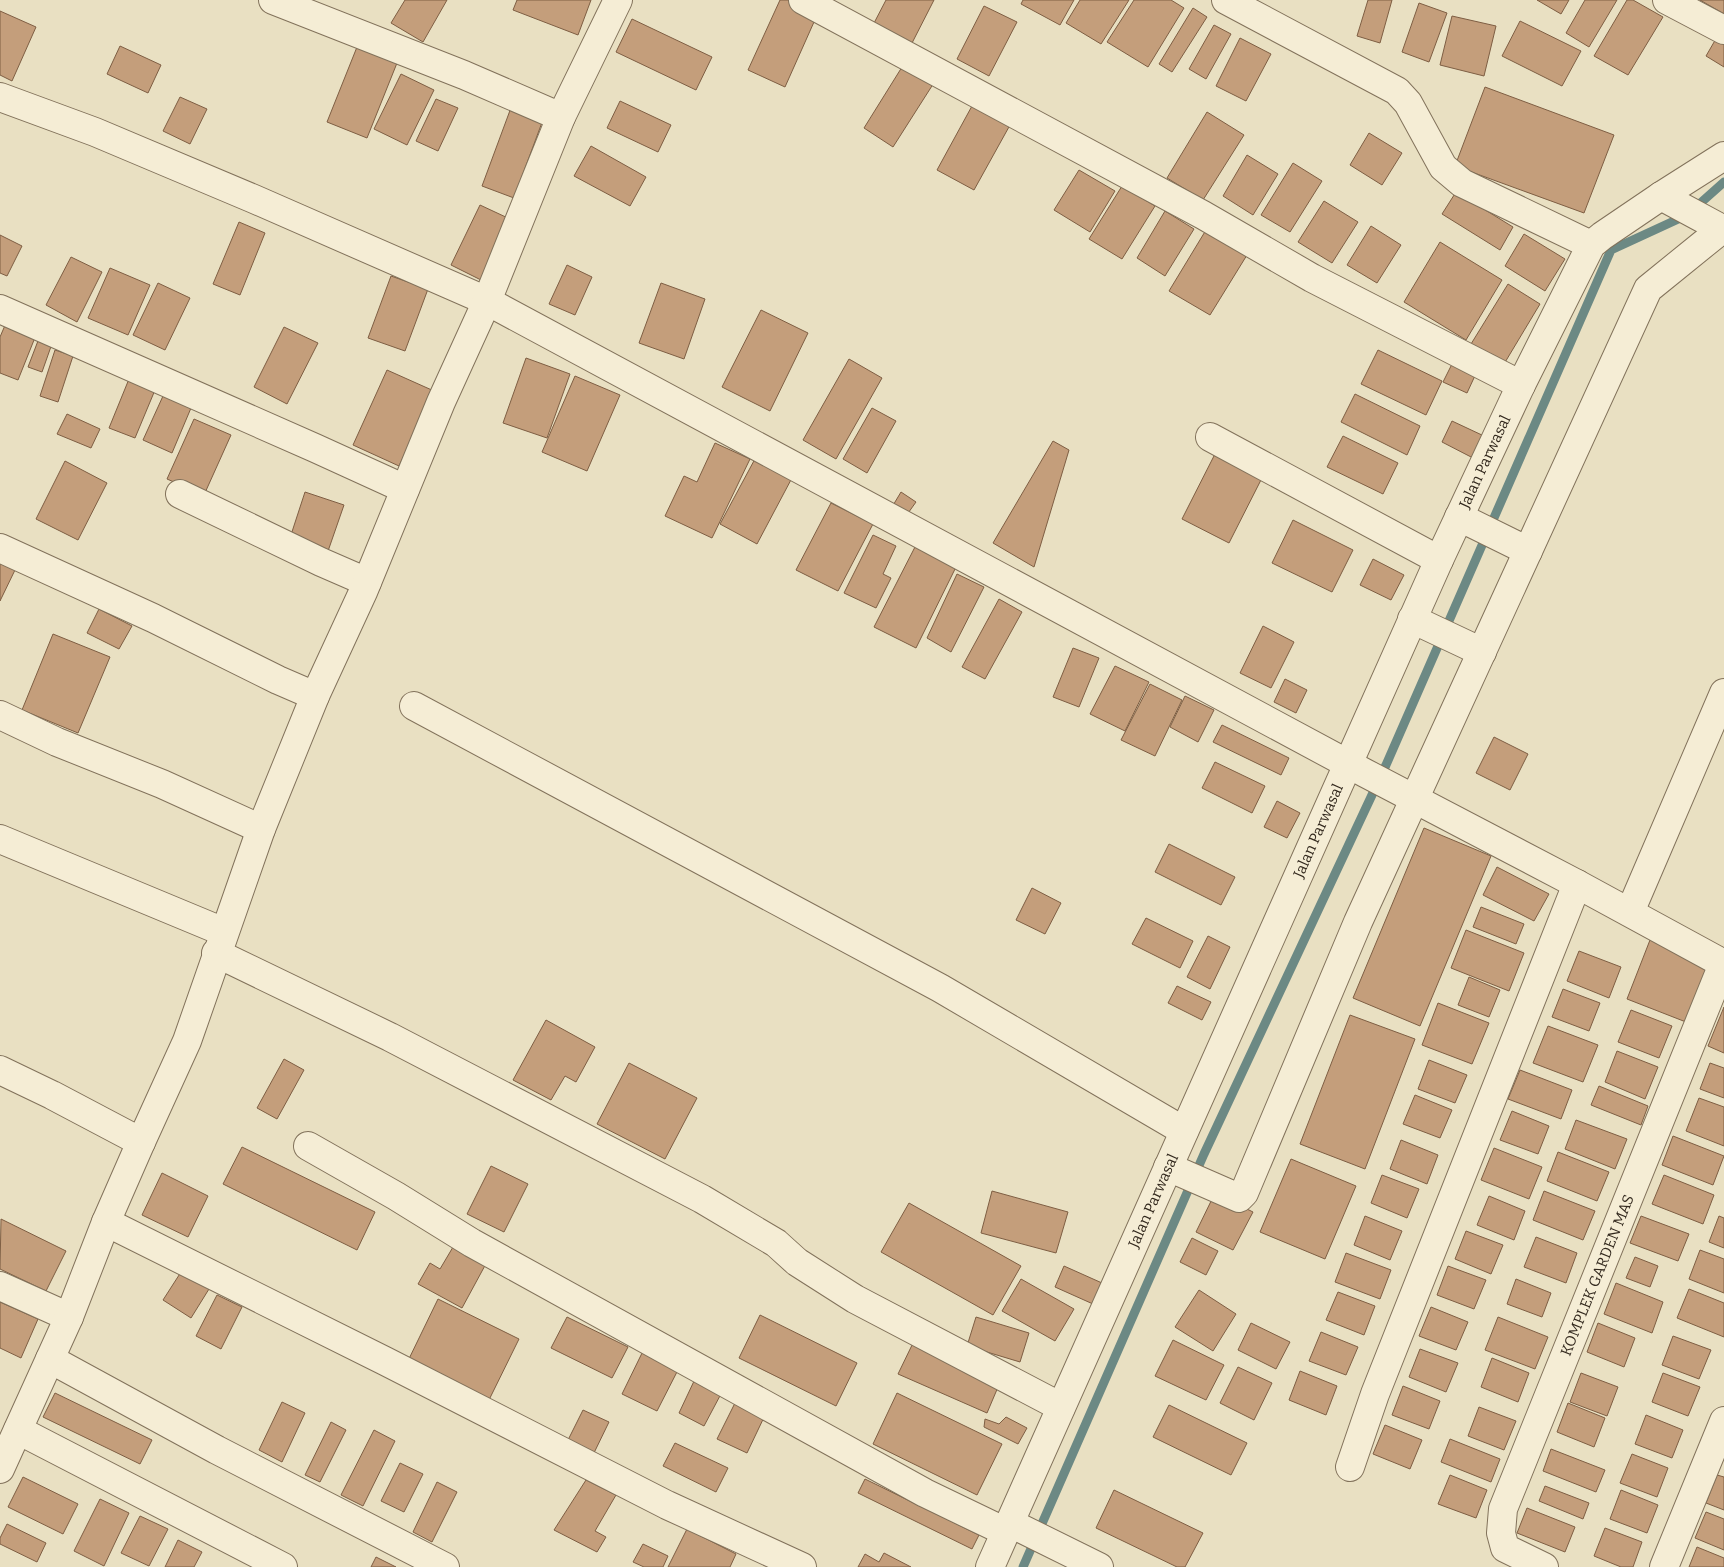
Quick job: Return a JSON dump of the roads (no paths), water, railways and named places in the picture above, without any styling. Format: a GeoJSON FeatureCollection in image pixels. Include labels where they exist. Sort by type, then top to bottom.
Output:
{"type":"FeatureCollection","features":[{"type":"Feature","properties":{"kind":"street"},"geometry":{"type":"LineString","coordinates":[[272,0],[464,75],[561,118]]}},
{"type":"Feature","properties":{"kind":"street"},"geometry":{"type":"LineString","coordinates":[[0,1469],[69,1317],[106,1222],[187,1041],[261,829],[315,696],[367,582],[441,402],[487,301],[561,118],[618,0]]}},
{"type":"Feature","properties":{"kind":"street"},"geometry":{"type":"LineString","coordinates":[[803,0],[1202,215],[1312,278],[1521,385]]}},
{"type":"Feature","properties":{"kind":"street"},"geometry":{"type":"LineString","coordinates":[[1226,0],[1397,91],[1408,103],[1443,167],[1462,183],[1591,245]]}},
{"type":"Feature","properties":{"kind":"street"},"geometry":{"type":"LineString","coordinates":[[1667,0],[1724,30]]}},
{"type":"Feature","properties":{"kind":"street"},"geometry":{"type":"LineString","coordinates":[[0,97],[95,132],[487,301],[1356,768],[1630,912],[1723,964]]}},
{"type":"Feature","properties":{"kind":"street","name":"Jalan Parwasal"},"geometry":{"type":"LineString","coordinates":[[990,1567],[1012,1528],[1061,1407],[1174,1170],[1184,1131],[1422,624],[1439,560],[1468,521],[1521,385],[1591,245],[1661,196],[1724,156]]}},
{"type":"Feature","properties":{"kind":"street"},"geometry":{"type":"LineString","coordinates":[[1174,1170],[1205,1185],[1239,1198],[1250,1184],[1358,922],[1405,793],[1470,646],[1517,546],[1648,289],[1723,229],[1661,196]]}},
{"type":"Feature","properties":{"kind":"street"},"geometry":{"type":"LineString","coordinates":[[0,309],[404,489]]}},
{"type":"Feature","properties":{"kind":"street"},"geometry":{"type":"LineString","coordinates":[[1210,437],[1439,560]]}},
{"type":"Feature","properties":{"kind":"street"},"geometry":{"type":"LineString","coordinates":[[180,494],[367,582]]}},
{"type":"Feature","properties":{"kind":"street"},"geometry":{"type":"LineString","coordinates":[[1468,521],[1517,546]]}},
{"type":"Feature","properties":{"kind":"street"},"geometry":{"type":"LineString","coordinates":[[0,548],[153,618],[278,680],[315,696]]}},
{"type":"Feature","properties":{"kind":"street"},"geometry":{"type":"LineString","coordinates":[[1422,624],[1470,646]]}},
{"type":"Feature","properties":{"kind":"street"},"geometry":{"type":"LineString","coordinates":[[1630,912],[1724,693]]}},
{"type":"Feature","properties":{"kind":"street"},"geometry":{"type":"LineString","coordinates":[[414,706],[940,988],[1184,1131]]}},
{"type":"Feature","properties":{"kind":"street"},"geometry":{"type":"LineString","coordinates":[[0,715],[58,742],[162,784],[261,829]]}},
{"type":"Feature","properties":{"kind":"street"},"geometry":{"type":"LineString","coordinates":[[0,839],[220,942],[390,1038],[702,1199],[776,1244],[797,1262],[856,1299],[1061,1407]]}},
{"type":"Feature","properties":{"kind":"street"},"geometry":{"type":"LineString","coordinates":[[1350,1467],[1375,1394],[1577,884]]}},
{"type":"Feature","properties":{"kind":"street","name":"KOMPLEK GARDEN MAS"},"geometry":{"type":"LineString","coordinates":[[1544,1567],[1505,1548],[1501,1533],[1503,1509],[1723,964]]}},
{"type":"Feature","properties":{"kind":"street"},"geometry":{"type":"LineString","coordinates":[[0,1070],[141,1142]]}},
{"type":"Feature","properties":{"kind":"street"},"geometry":{"type":"LineString","coordinates":[[308,1146],[396,1196],[472,1244],[925,1494],[1051,1544],[1099,1567]]}},
{"type":"Feature","properties":{"kind":"street"},"geometry":{"type":"LineString","coordinates":[[106,1222],[385,1361],[667,1505],[802,1567]]}},
{"type":"Feature","properties":{"kind":"street"},"geometry":{"type":"LineString","coordinates":[[0,1286],[69,1317]]}},
{"type":"Feature","properties":{"kind":"street"},"geometry":{"type":"LineString","coordinates":[[50,1360],[217,1450],[445,1567]]}},
{"type":"Feature","properties":{"kind":"street"},"geometry":{"type":"LineString","coordinates":[[1664,1567],[1724,1421]]}},
{"type":"Feature","properties":{"kind":"street"},"geometry":{"type":"LineString","coordinates":[[18,1430],[283,1567]]}},
{"type":"Feature","properties":{"kind":"waterway"},"geometry":{"type":"LineString","coordinates":[[1023,1567],[1204,1154],[1386,765],[1611,250],[1687,215],[1724,182]]}}]}
